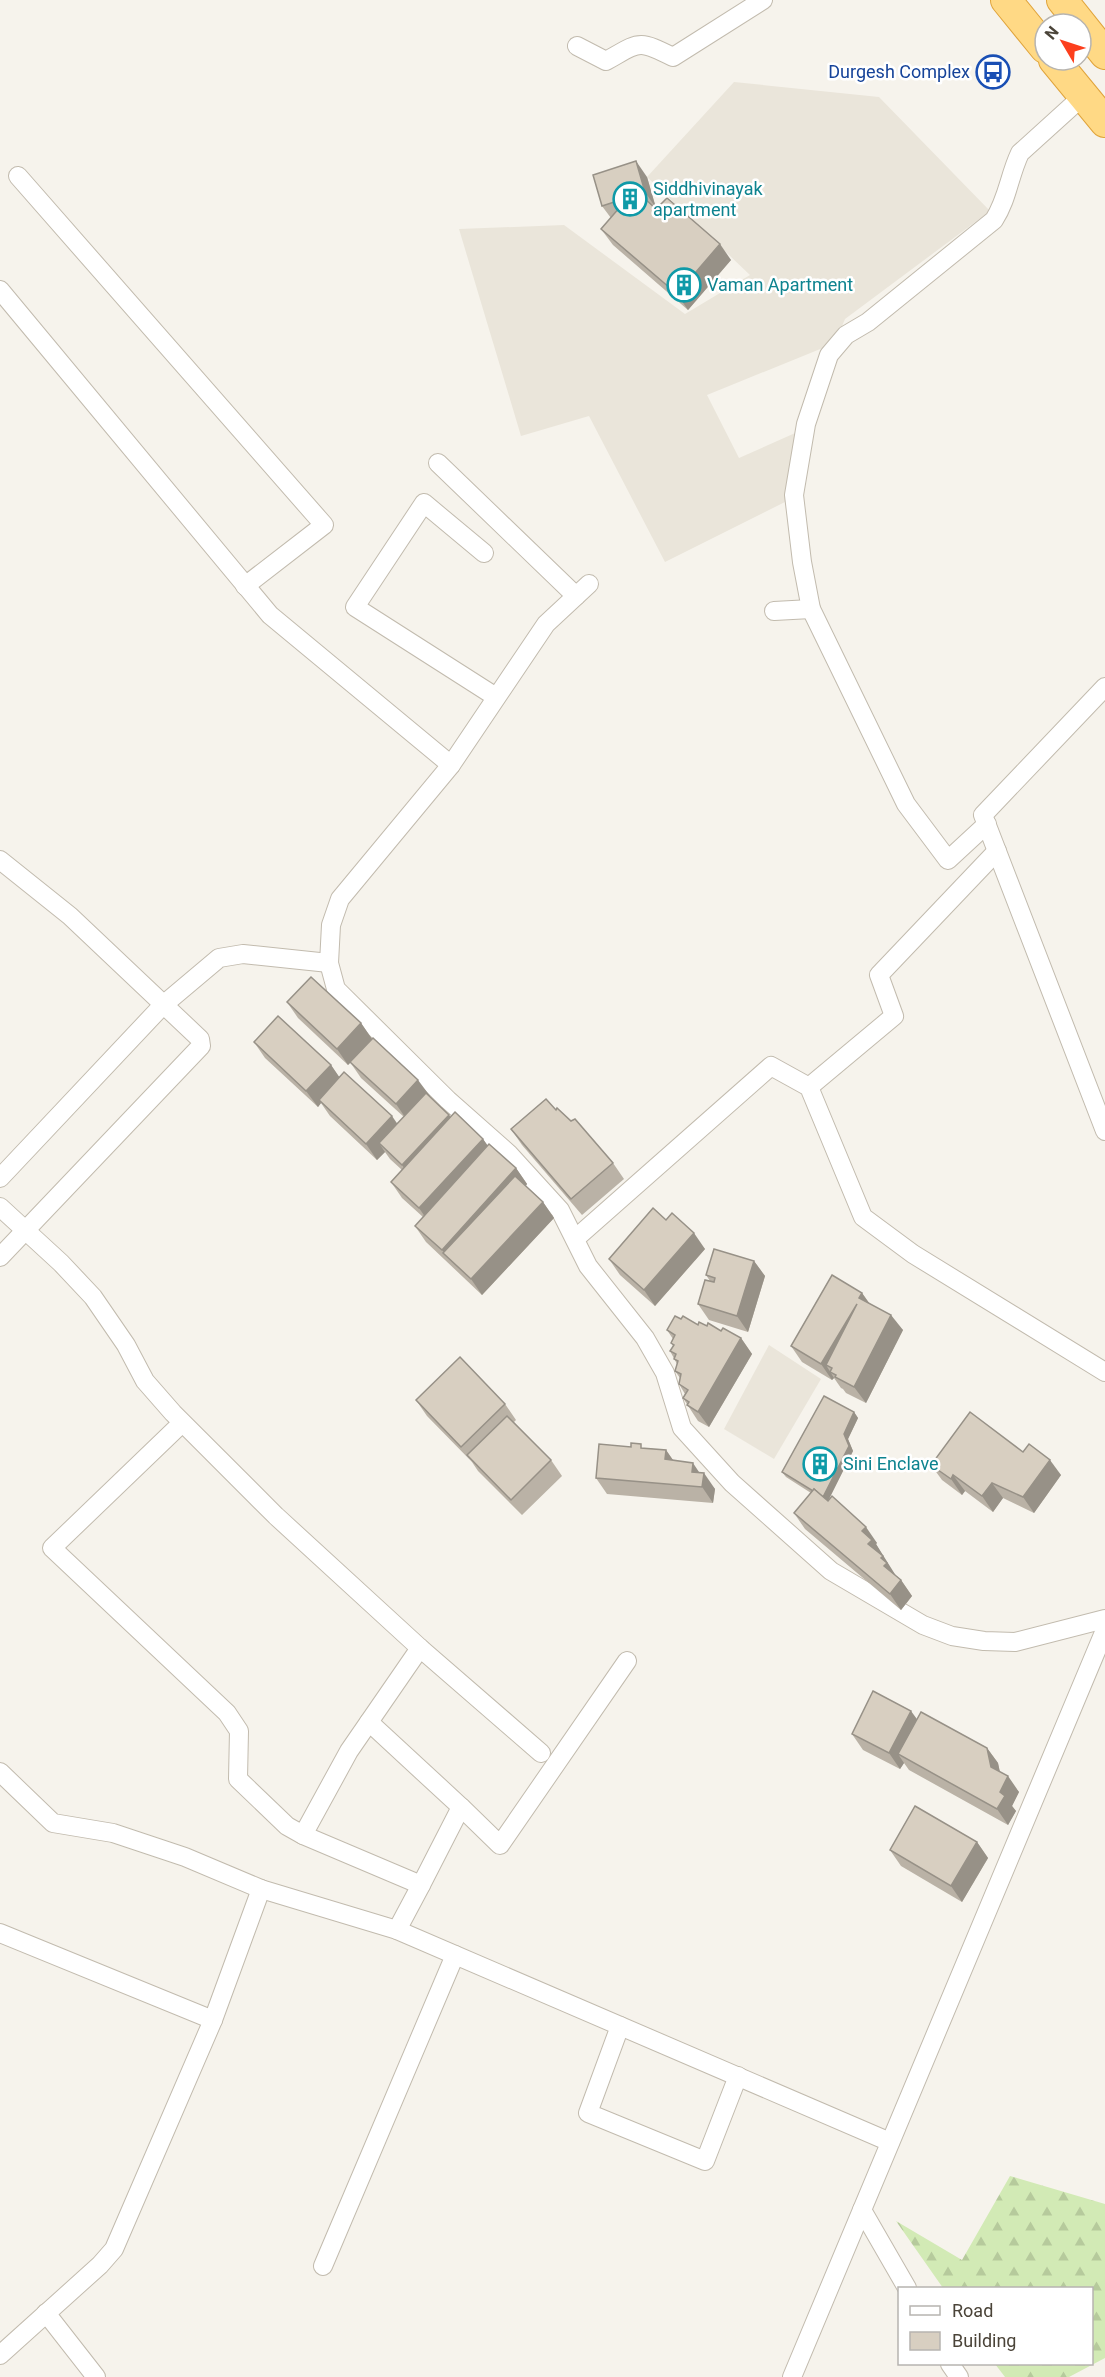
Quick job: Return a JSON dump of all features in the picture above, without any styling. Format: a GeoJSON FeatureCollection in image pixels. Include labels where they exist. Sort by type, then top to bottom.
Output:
{"type":"FeatureCollection","features":[{"type":"Feature","properties":{"kind":"highway"},"geometry":{"type":"LineString","coordinates":[[1006,0],[1033,33]]}},
{"type":"Feature","properties":{"kind":"highway"},"geometry":{"type":"LineString","coordinates":[[1062,0],[1105,54]]}},
{"type":"Feature","properties":{"kind":"highway"},"geometry":{"type":"LineString","coordinates":[[1064,72],[1105,122]]}},
{"type":"Feature","properties":{"kind":"street"},"geometry":{"type":"LineString","coordinates":[[577,46],[606,61],[638,44],[651,46],[673,57],[763,0]]}},
{"type":"Feature","properties":{"kind":"street"},"geometry":{"type":"LineString","coordinates":[[987,824],[948,860],[906,804],[811,609],[802,562],[794,495],[806,424],[829,355],[846,335],[868,322],[994,220],[1003,205],[1020,153],[1083,96]]}},
{"type":"Feature","properties":{"kind":"street"},"geometry":{"type":"LineString","coordinates":[[18,176],[324,525],[245,586]]}},
{"type":"Feature","properties":{"kind":"street"},"geometry":{"type":"LineString","coordinates":[[0,290],[270,615],[451,765]]}},
{"type":"Feature","properties":{"kind":"street"},"geometry":{"type":"LineString","coordinates":[[438,463],[583,590],[546,624],[451,765],[340,899],[331,925],[329,963],[336,989],[448,1100],[509,1154],[560,1210],[588,1266],[645,1338],[665,1373],[682,1428],[732,1483],[831,1571],[923,1625],[952,1636],[984,1641],[1015,1642],[1105,1619]]}},
{"type":"Feature","properties":{"kind":"street"},"geometry":{"type":"LineString","coordinates":[[484,552],[424,503],[355,607],[496,697]]}},
{"type":"Feature","properties":{"kind":"street"},"geometry":{"type":"LineString","coordinates":[[774,611],[811,609]]}},
{"type":"Feature","properties":{"kind":"street"},"geometry":{"type":"LineString","coordinates":[[1103,1121],[983,815],[1105,687]]}},
{"type":"Feature","properties":{"kind":"street"},"geometry":{"type":"LineString","coordinates":[[809,1087],[894,1016],[879,975],[997,852]]}},
{"type":"Feature","properties":{"kind":"street"},"geometry":{"type":"LineString","coordinates":[[0,860],[70,916],[162,1006],[200,1039],[201,1046],[0,1257]]}},
{"type":"Feature","properties":{"kind":"street"},"geometry":{"type":"LineString","coordinates":[[0,1178],[162,1006],[219,958],[243,954],[329,963]]}},
{"type":"Feature","properties":{"kind":"street"},"geometry":{"type":"LineString","coordinates":[[575,1239],[771,1066],[809,1087],[863,1216],[913,1254],[1105,1372]]}},
{"type":"Feature","properties":{"kind":"street"},"geometry":{"type":"LineString","coordinates":[[0,1207],[93,1297],[126,1345],[146,1381],[182,1423],[276,1516],[420,1648],[541,1753]]}},
{"type":"Feature","properties":{"kind":"street"},"geometry":{"type":"LineString","coordinates":[[182,1423],[52,1548],[227,1713],[239,1731],[238,1779],[287,1826],[421,1885]]}},
{"type":"Feature","properties":{"kind":"street"},"geometry":{"type":"LineString","coordinates":[[792,2377],[1105,1629]]}},
{"type":"Feature","properties":{"kind":"street"},"geometry":{"type":"LineString","coordinates":[[303,1835],[349,1751],[420,1648]]}},
{"type":"Feature","properties":{"kind":"street"},"geometry":{"type":"LineString","coordinates":[[369,1722],[500,1845],[627,1661]]}},
{"type":"Feature","properties":{"kind":"street"},"geometry":{"type":"LineString","coordinates":[[0,1772],[53,1823],[113,1833],[185,1857],[261,1889],[396,1930],[890,2142]]}},
{"type":"Feature","properties":{"kind":"street"},"geometry":{"type":"LineString","coordinates":[[396,1930],[461,1807]]}},
{"type":"Feature","properties":{"kind":"street"},"geometry":{"type":"LineString","coordinates":[[0,2355],[114,2249],[213,2020],[261,1889]]}},
{"type":"Feature","properties":{"kind":"street"},"geometry":{"type":"LineString","coordinates":[[0,1933],[213,2020]]}},
{"type":"Feature","properties":{"kind":"street"},"geometry":{"type":"LineString","coordinates":[[323,2266],[455,1955]]}},
{"type":"Feature","properties":{"kind":"street"},"geometry":{"type":"LineString","coordinates":[[620,2026],[588,2113],[705,2161],[738,2076]]}},
{"type":"Feature","properties":{"kind":"street"},"geometry":{"type":"LineString","coordinates":[[862,2210],[906,2287]]}},
{"type":"Feature","properties":{"kind":"street"},"geometry":{"type":"LineString","coordinates":[[46,2313],[96,2377]]}},
{"type":"Feature","properties":{"kind":"shaded area"},"geometry":{"type":"Polygon","coordinates":[[[734,82],[879,97],[990,211],[845,319],[835,343],[707,395],[739,458],[811,426],[799,495],[665,562],[589,416],[521,436],[459,229],[564,225],[685,314],[750,275],[647,177],[734,82]]]}},
{"type":"Feature","properties":{"kind":"shaded area"},"geometry":{"type":"Polygon","coordinates":[[[769,1345],[821,1379],[774,1459],[724,1429],[769,1345]]]}},
{"type":"Feature","properties":{"kind":"green space"},"geometry":{"type":"Polygon","coordinates":[[[1010,2176],[1105,2204],[1105,2358],[1093,2364],[1093,2287],[942,2287],[896,2221],[962,2260],[1010,2176]]]}},
{"type":"Feature","properties":{"kind":"green space"},"geometry":{"type":"Polygon","coordinates":[[[996,2365],[1092,2365],[1069,2377],[1005,2377],[996,2365]]]}},
{"type":"Feature","properties":{"kind":"building"},"geometry":{"type":"Polygon","coordinates":[[[636,161],[645,192],[602,206],[593,175],[636,161]]]}},
{"type":"Feature","properties":{"kind":"building","name":"Vaman Apartment"},"geometry":{"type":"Polygon","coordinates":[[[643,197],[656,209],[667,198],[720,244],[677,294],[601,229],[620,207],[628,214],[643,197]]]}},
{"type":"Feature","properties":{"kind":"building"},"geometry":{"type":"Polygon","coordinates":[[[311,977],[361,1023],[337,1049],[287,1002],[311,977]]]}},
{"type":"Feature","properties":{"kind":"building"},"geometry":{"type":"Polygon","coordinates":[[[278,1016],[331,1065],[306,1091],[254,1042],[278,1016]]]}},
{"type":"Feature","properties":{"kind":"building"},"geometry":{"type":"Polygon","coordinates":[[[373,1038],[418,1080],[396,1104],[350,1062],[373,1038]]]}},
{"type":"Feature","properties":{"kind":"building"},"geometry":{"type":"Polygon","coordinates":[[[344,1072],[392,1116],[366,1144],[319,1100],[344,1072]]]}},
{"type":"Feature","properties":{"kind":"building"},"geometry":{"type":"Polygon","coordinates":[[[426,1093],[449,1115],[402,1165],[379,1143],[426,1093]]]}},
{"type":"Feature","properties":{"kind":"building"},"geometry":{"type":"Polygon","coordinates":[[[546,1099],[571,1121],[575,1119],[613,1163],[571,1199],[511,1129],[546,1099]]]}},
{"type":"Feature","properties":{"kind":"building"},"geometry":{"type":"Polygon","coordinates":[[[455,1112],[483,1139],[419,1208],[391,1182],[455,1112]]]}},
{"type":"Feature","properties":{"kind":"building"},"geometry":{"type":"Polygon","coordinates":[[[489,1144],[516,1168],[442,1250],[415,1226],[489,1144]]]}},
{"type":"Feature","properties":{"kind":"building"},"geometry":{"type":"Polygon","coordinates":[[[515,1176],[543,1202],[471,1279],[443,1253],[515,1176]]]}},
{"type":"Feature","properties":{"kind":"building"},"geometry":{"type":"Polygon","coordinates":[[[653,1208],[666,1220],[672,1213],[694,1233],[644,1290],[609,1259],[653,1208]]]}},
{"type":"Feature","properties":{"kind":"building"},"geometry":{"type":"Polygon","coordinates":[[[714,1249],[754,1261],[737,1316],[698,1304],[705,1280],[714,1282],[715,1278],[706,1275],[714,1249]]]}},
{"type":"Feature","properties":{"kind":"building"},"geometry":{"type":"Polygon","coordinates":[[[832,1275],[862,1293],[859,1298],[891,1315],[854,1387],[835,1377],[836,1375],[830,1372],[832,1368],[826,1365],[857,1304],[821,1364],[791,1346],[832,1275]]]}},
{"type":"Feature","properties":{"kind":"building"},"geometry":{"type":"Polygon","coordinates":[[[675,1316],[681,1319],[683,1316],[698,1325],[699,1322],[707,1326],[708,1323],[721,1331],[723,1328],[741,1338],[698,1412],[687,1405],[689,1402],[683,1398],[688,1390],[679,1384],[681,1374],[675,1371],[678,1361],[674,1359],[676,1354],[670,1351],[674,1345],[671,1343],[675,1335],[667,1330],[675,1316]]]}},
{"type":"Feature","properties":{"kind":"building"},"geometry":{"type":"Polygon","coordinates":[[[460,1357],[505,1404],[461,1447],[416,1400],[460,1357]]]}},
{"type":"Feature","properties":{"kind":"building","name":"Sini Enclave"},"geometry":{"type":"Polygon","coordinates":[[[824,1396],[854,1412],[844,1434],[849,1446],[823,1497],[814,1489],[813,1491],[782,1472],[824,1396]]]}},
{"type":"Feature","properties":{"kind":"building"},"geometry":{"type":"Polygon","coordinates":[[[970,1412],[1023,1452],[1029,1444],[1050,1460],[1023,1497],[992,1483],[982,1496],[953,1475],[951,1479],[931,1465],[970,1412]]]}},
{"type":"Feature","properties":{"kind":"building"},"geometry":{"type":"Polygon","coordinates":[[[507,1416],[551,1460],[511,1500],[467,1455],[507,1416]]]}},
{"type":"Feature","properties":{"kind":"building"},"geometry":{"type":"Polygon","coordinates":[[[631,1443],[641,1444],[641,1448],[666,1450],[665,1459],[693,1463],[692,1472],[704,1473],[702,1487],[596,1478],[599,1444],[631,1447],[631,1443]]]}},
{"type":"Feature","properties":{"kind":"building"},"geometry":{"type":"Polygon","coordinates":[[[814,1489],[828,1501],[832,1496],[866,1527],[862,1531],[872,1540],[868,1544],[883,1556],[881,1558],[887,1563],[884,1566],[901,1580],[890,1594],[794,1513],[814,1489]]]}},
{"type":"Feature","properties":{"kind":"building"},"geometry":{"type":"Polygon","coordinates":[[[873,1691],[911,1711],[889,1753],[852,1734],[873,1691]]]}},
{"type":"Feature","properties":{"kind":"building"},"geometry":{"type":"Polygon","coordinates":[[[921,1712],[987,1748],[991,1767],[1008,1776],[1000,1792],[1005,1796],[997,1809],[898,1754],[921,1712]]]}},
{"type":"Feature","properties":{"kind":"building"},"geometry":{"type":"Polygon","coordinates":[[[915,1806],[977,1842],[951,1886],[890,1850],[915,1806]]]}},
{"type":"Feature","properties":{"kind":"place","name":"Durgesh Complex"},"geometry":{"type":"Point","coordinates":[993,72]}},
{"type":"Feature","properties":{"kind":"place","name":"Siddhivinayak apartment"},"geometry":{"type":"Point","coordinates":[630,199]}},
{"type":"Feature","properties":{"kind":"place","name":"Vaman Apartment"},"geometry":{"type":"Point","coordinates":[684,285]}},
{"type":"Feature","properties":{"kind":"place","name":"Sini Enclave"},"geometry":{"type":"Point","coordinates":[820,1464]}}]}
